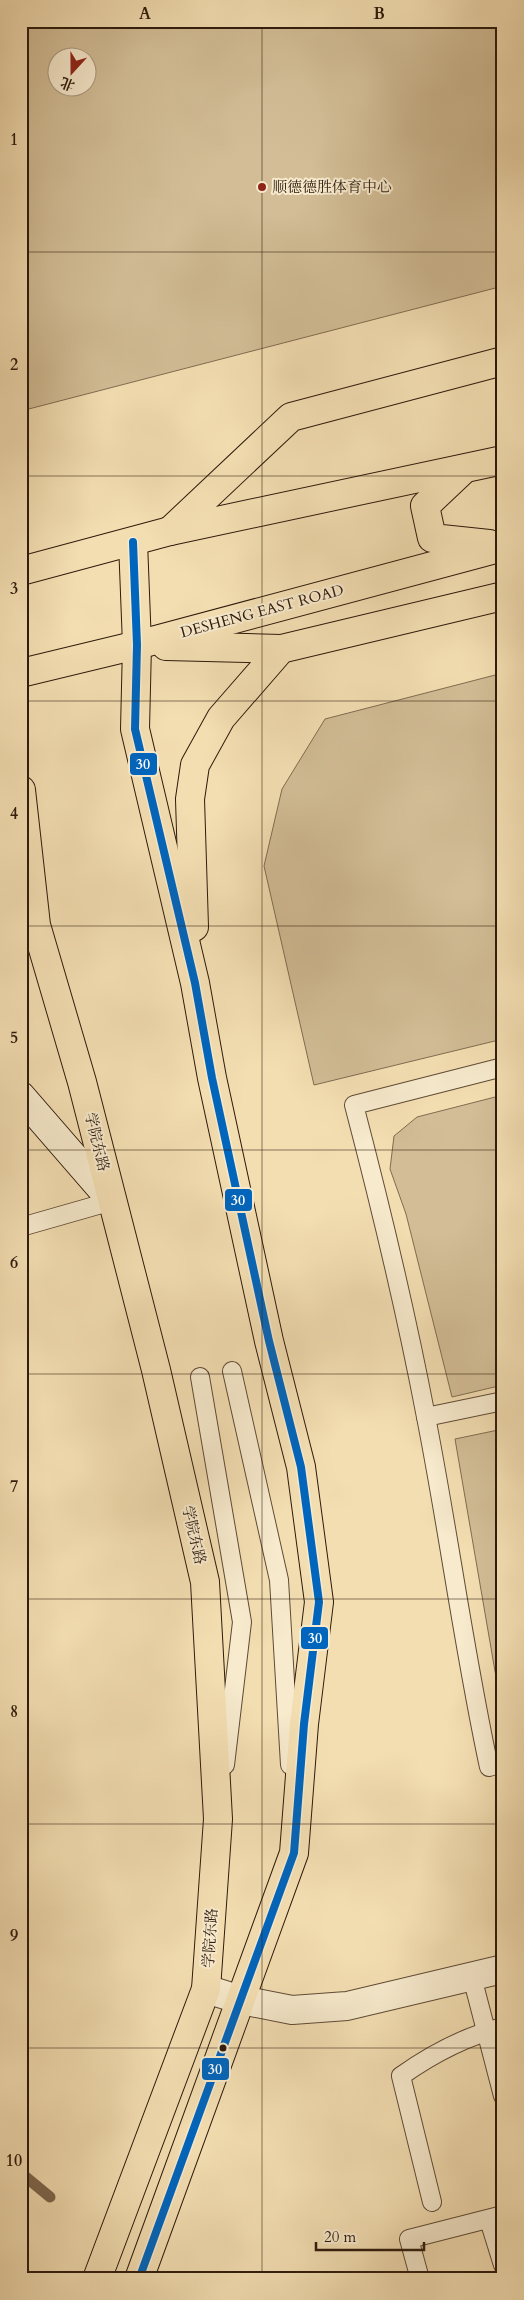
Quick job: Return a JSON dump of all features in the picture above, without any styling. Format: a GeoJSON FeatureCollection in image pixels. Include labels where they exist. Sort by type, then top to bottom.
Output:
{"type":"FeatureCollection","features":[{"type":"Feature","properties":{"kind":"main road"},"geometry":{"type":"LineString","coordinates":[[170,531],[291,417],[503,361]]}},
{"type":"Feature","properties":{"kind":"main road"},"geometry":{"type":"LineString","coordinates":[[21,571],[170,531],[503,460]]}},
{"type":"Feature","properties":{"kind":"main road"},"geometry":{"type":"LineString","coordinates":[[464,469],[425,506],[432,538],[503,546]]}},
{"type":"Feature","properties":{"kind":"main road"},"geometry":{"type":"LineString","coordinates":[[133,542],[137,645],[135,729],[195,983],[212,1078],[267,1331],[301,1467],[319,1602],[304,1724],[294,1853],[139,2279]]}},
{"type":"Feature","properties":{"kind":"main road","name":"DESHENG EAST ROAD"},"geometry":{"type":"LineString","coordinates":[[21,672],[137,645],[503,546]]}},
{"type":"Feature","properties":{"kind":"main road"},"geometry":{"type":"LineString","coordinates":[[137,645],[281,649],[503,596]]}},
{"type":"Feature","properties":{"kind":"main road"},"geometry":{"type":"LineString","coordinates":[[195,983],[190,799],[195,765],[221,718],[281,649]]}},
{"type":"Feature","properties":{"kind":"main road","name":"学院东路"},"geometry":{"type":"LineString","coordinates":[[21,790],[36,925],[82,1082],[156,1370],[205,1582],[218,1819],[206,1988],[97,2279]]}},
{"type":"Feature","properties":{"kind":"street"},"geometry":{"type":"LineString","coordinates":[[21,1096],[112,1202]]}},
{"type":"Feature","properties":{"kind":"street"},"geometry":{"type":"LineString","coordinates":[[206,1988],[241,2000],[292,2010],[347,2006],[503,1969]]}},
{"type":"Feature","properties":{"kind":"lane"},"geometry":{"type":"LineString","coordinates":[[503,1067],[354,1105],[384,1221],[426,1417],[474,1699],[489,1767],[503,1763]]}},
{"type":"Feature","properties":{"kind":"lane"},"geometry":{"type":"LineString","coordinates":[[21,1227],[112,1202]]}},
{"type":"Feature","properties":{"kind":"lane"},"geometry":{"type":"LineString","coordinates":[[232,1371],[279,1580],[294,1853]]}},
{"type":"Feature","properties":{"kind":"lane"},"geometry":{"type":"LineString","coordinates":[[200,1378],[242,1622],[218,1819]]}},
{"type":"Feature","properties":{"kind":"lane"},"geometry":{"type":"LineString","coordinates":[[426,1417],[503,1402]]}},
{"type":"Feature","properties":{"kind":"lane"},"geometry":{"type":"LineString","coordinates":[[472,1977],[494,2029],[503,2096]]}},
{"type":"Feature","properties":{"kind":"lane"},"geometry":{"type":"LineString","coordinates":[[432,2202],[401,2076],[428,2057],[494,2029]]}},
{"type":"Feature","properties":{"kind":"lane"},"geometry":{"type":"LineString","coordinates":[[420,2279],[409,2239],[496,2218],[503,2264]]}},
{"type":"Feature","properties":{"kind":"shaded area","name":"顺德德胜体育中心"},"geometry":{"type":"Polygon","coordinates":[[[21,21],[503,21],[503,286],[21,411],[21,21]]]}},
{"type":"Feature","properties":{"kind":"shaded area"},"geometry":{"type":"Polygon","coordinates":[[[503,673],[503,1039],[314,1085],[264,866],[282,789],[325,719],[503,673]]]}},
{"type":"Feature","properties":{"kind":"shaded area"},"geometry":{"type":"Polygon","coordinates":[[[503,1095],[503,1385],[452,1397],[406,1214],[390,1169],[394,1136],[417,1117],[503,1095]]]}},
{"type":"Feature","properties":{"kind":"shaded area"},"geometry":{"type":"Polygon","coordinates":[[[503,1429],[503,1736],[496,1677],[455,1439],[503,1429]]]}},
{"type":"Feature","properties":{"kind":"waterway"},"geometry":{"type":"LineString","coordinates":[[21,2173],[50,2197]]}},
{"type":"Feature","properties":{"kind":"transit line","name":"30"},"geometry":{"type":"LineString","coordinates":[[133,542],[137,645],[135,729],[195,983],[212,1078],[269,1341],[301,1467],[319,1602],[304,1724],[294,1853],[139,2279]]}},
{"type":"Feature","properties":{"kind":"place","name":"顺德德胜体育中心"},"geometry":{"type":"Point","coordinates":[262,187]}}]}
